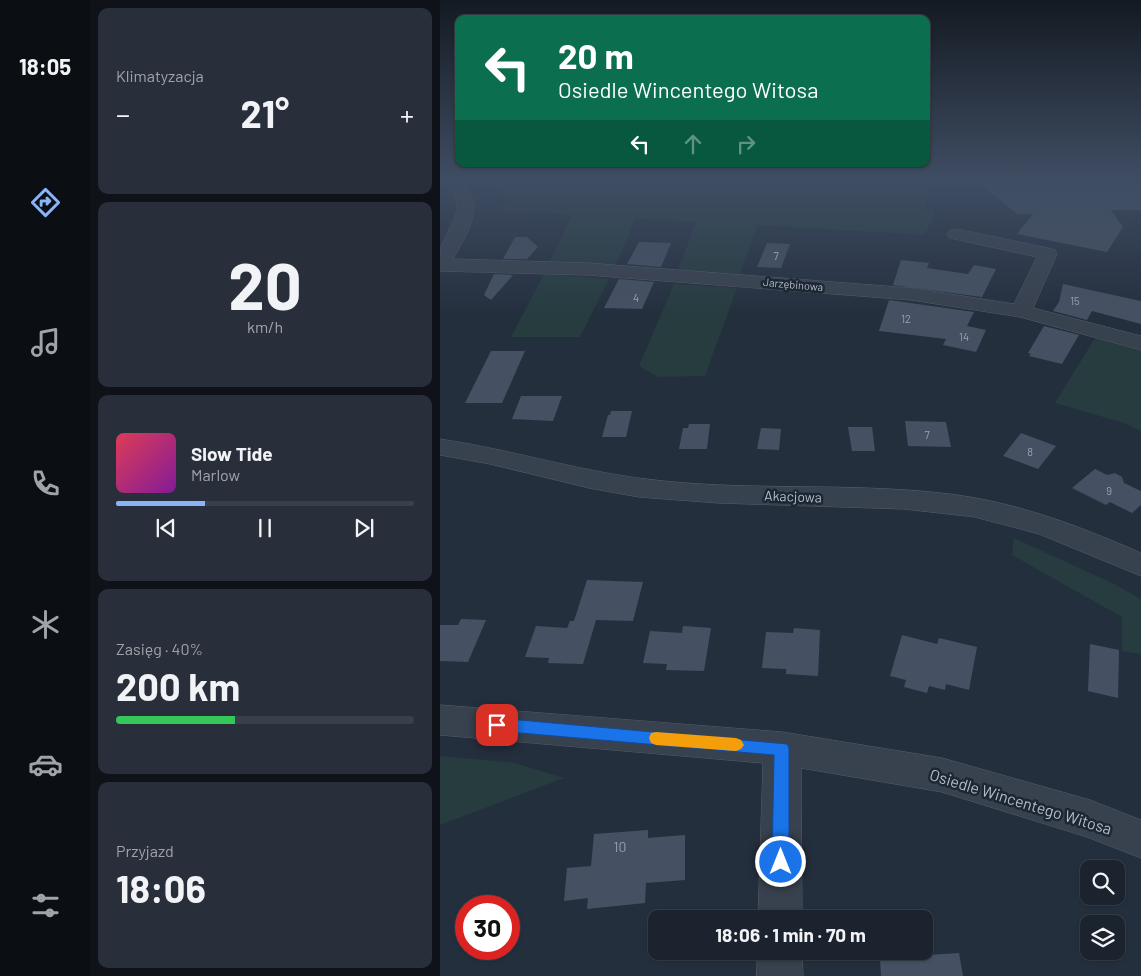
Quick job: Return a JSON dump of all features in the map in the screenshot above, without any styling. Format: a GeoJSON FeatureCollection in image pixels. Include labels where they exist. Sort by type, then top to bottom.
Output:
{"type":"FeatureCollection","features":[{"type":"Feature","properties":{"kind":"street"},"geometry":{"type":"LineString","coordinates":[[440,264],[460,224]]}},
{"type":"Feature","properties":{"kind":"street"},"geometry":{"type":"LineString","coordinates":[[956,234],[1048,254],[1021,311]]}},
{"type":"Feature","properties":{"kind":"street","name":"Jarzębinowa"},"geometry":{"type":"LineString","coordinates":[[440,264],[587,269],[911,294],[1021,311],[1141,343]]}},
{"type":"Feature","properties":{"kind":"street","name":"Akacjowa"},"geometry":{"type":"LineString","coordinates":[[440,447],[465,450],[524,463],[585,480],[638,488],[695,494],[899,500],[953,504],[992,510],[1053,528],[1141,565]]}},
{"type":"Feature","properties":{"kind":"street","name":"Osiedle Wincentego Witosa"},"geometry":{"type":"LineString","coordinates":[[440,720],[782,748],[942,775],[1090,819],[1141,839]]}},
{"type":"Feature","properties":{"kind":"street"},"geometry":{"type":"LineString","coordinates":[[780,910],[782,748]]}},
{"type":"Feature","properties":{"kind":"street"},"geometry":{"type":"LineString","coordinates":[[780,960],[780,976]]}},
{"type":"Feature","properties":{"kind":"green space"},"geometry":{"type":"Polygon","coordinates":[[[568,224],[634,224],[615,266],[550,261],[568,224]]]}},
{"type":"Feature","properties":{"kind":"green space"},"geometry":{"type":"Polygon","coordinates":[[[695,224],[931,224],[924,235],[758,225],[740,274],[678,270],[695,224]]]}},
{"type":"Feature","properties":{"kind":"green space"},"geometry":{"type":"Polygon","coordinates":[[[544,274],[609,279],[580,337],[511,337],[544,274]]]}},
{"type":"Feature","properties":{"kind":"green space"},"geometry":{"type":"Polygon","coordinates":[[[674,284],[737,288],[705,376],[658,377],[639,366],[674,284]]]}},
{"type":"Feature","properties":{"kind":"green space"},"geometry":{"type":"Polygon","coordinates":[[[1095,338],[1141,351],[1141,431],[1124,423],[1055,403],[1095,338]]]}},
{"type":"Feature","properties":{"kind":"green space"},"geometry":{"type":"Polygon","coordinates":[[[1014,538],[1114,584],[1141,599],[1141,654],[1122,651],[1122,617],[1012,555],[1014,538]]]}},
{"type":"Feature","properties":{"kind":"green space"},"geometry":{"type":"Polygon","coordinates":[[[440,756],[515,763],[564,778],[440,825],[440,756]]]}},
{"type":"Feature","properties":{"kind":"building"},"geometry":{"type":"Polygon","coordinates":[[[1025,224],[1121,224],[1123,227],[1107,252],[1017,234],[1025,224]]]}},
{"type":"Feature","properties":{"kind":"building"},"geometry":{"type":"Polygon","coordinates":[[[515,237],[527,237],[538,247],[527,259],[503,259],[515,237]]]}},
{"type":"Feature","properties":{"kind":"building"},"geometry":{"type":"Polygon","coordinates":[[[639,242],[671,243],[661,267],[627,264],[639,242]]]}},
{"type":"Feature","properties":{"kind":"building"},"geometry":{"type":"Polygon","coordinates":[[[767,243],[790,244],[781,268],[757,267],[767,243]]]}},
{"type":"Feature","properties":{"kind":"building"},"geometry":{"type":"Polygon","coordinates":[[[901,260],[929,263],[927,268],[968,274],[974,265],[996,269],[982,297],[893,285],[901,260]]]}},
{"type":"Feature","properties":{"kind":"building"},"geometry":{"type":"Polygon","coordinates":[[[494,274],[513,275],[491,300],[484,295],[494,274]]]}},
{"type":"Feature","properties":{"kind":"building"},"geometry":{"type":"Polygon","coordinates":[[[619,279],[654,282],[642,309],[604,308],[619,279]]]}},
{"type":"Feature","properties":{"kind":"building"},"geometry":{"type":"Polygon","coordinates":[[[1063,284],[1141,301],[1141,324],[1092,311],[1087,320],[1053,311],[1059,302],[1063,284]]]}},
{"type":"Feature","properties":{"kind":"building"},"geometry":{"type":"Polygon","coordinates":[[[889,300],[974,312],[967,326],[986,330],[976,352],[943,345],[946,339],[879,331],[889,300]]]}},
{"type":"Feature","properties":{"kind":"building"},"geometry":{"type":"Polygon","coordinates":[[[1044,326],[1079,335],[1062,364],[1029,356],[1031,354],[1028,353],[1044,326]]]}},
{"type":"Feature","properties":{"kind":"building"},"geometry":{"type":"Polygon","coordinates":[[[491,351],[525,351],[502,403],[465,403],[491,351]]]}},
{"type":"Feature","properties":{"kind":"building"},"geometry":{"type":"Polygon","coordinates":[[[521,396],[562,396],[553,421],[512,419],[521,396]]]}},
{"type":"Feature","properties":{"kind":"building"},"geometry":{"type":"Polygon","coordinates":[[[611,411],[632,411],[626,437],[602,437],[608,415],[610,415],[611,411]]]}},
{"type":"Feature","properties":{"kind":"building"},"geometry":{"type":"Polygon","coordinates":[[[905,421],[946,422],[951,447],[908,446],[905,421]]]}},
{"type":"Feature","properties":{"kind":"building"},"geometry":{"type":"Polygon","coordinates":[[[689,424],[710,424],[707,449],[679,449],[683,428],[688,428],[689,424]]]}},
{"type":"Feature","properties":{"kind":"building"},"geometry":{"type":"Polygon","coordinates":[[[848,427],[872,427],[875,451],[852,451],[848,427]]]}},
{"type":"Feature","properties":{"kind":"building"},"geometry":{"type":"Polygon","coordinates":[[[761,428],[781,429],[779,450],[757,449],[761,428]]]}},
{"type":"Feature","properties":{"kind":"building"},"geometry":{"type":"Polygon","coordinates":[[[1021,433],[1056,446],[1038,469],[1003,456],[1021,433]]]}},
{"type":"Feature","properties":{"kind":"building"},"geometry":{"type":"Polygon","coordinates":[[[1095,469],[1107,475],[1115,473],[1122,477],[1124,483],[1141,491],[1141,505],[1132,513],[1110,502],[1106,505],[1072,488],[1095,469]]]}},
{"type":"Feature","properties":{"kind":"building"},"geometry":{"type":"Polygon","coordinates":[[[587,580],[643,582],[633,621],[596,620],[583,664],[548,663],[549,658],[525,657],[536,626],[567,628],[570,621],[574,621],[587,580]]]}},
{"type":"Feature","properties":{"kind":"building"},"geometry":{"type":"Polygon","coordinates":[[[461,619],[486,620],[468,662],[440,661],[440,625],[458,625],[461,619]]]}},
{"type":"Feature","properties":{"kind":"building"},"geometry":{"type":"Polygon","coordinates":[[[683,626],[711,628],[704,671],[666,670],[667,664],[643,663],[650,631],[682,633],[683,626]]]}},
{"type":"Feature","properties":{"kind":"building"},"geometry":{"type":"Polygon","coordinates":[[[794,628],[820,630],[818,676],[786,674],[786,669],[762,668],[766,632],[793,633],[794,628]]]}},
{"type":"Feature","properties":{"kind":"building"},"geometry":{"type":"Polygon","coordinates":[[[902,635],[937,644],[939,638],[977,647],[969,690],[946,684],[945,690],[929,686],[927,693],[904,687],[906,680],[890,676],[902,635]]]}},
{"type":"Feature","properties":{"kind":"building"},"geometry":{"type":"Polygon","coordinates":[[[1090,644],[1119,650],[1118,698],[1088,691],[1090,644]]]}},
{"type":"Feature","properties":{"kind":"building"},"geometry":{"type":"Polygon","coordinates":[[[648,830],[648,838],[685,835],[685,880],[646,883],[645,903],[587,909],[588,898],[564,901],[567,868],[591,866],[594,834],[648,830]]]}},
{"type":"Feature","properties":{"kind":"building"},"geometry":{"type":"Polygon","coordinates":[[[959,953],[963,976],[881,976],[880,960],[933,960],[933,955],[959,953]]]}},
{"type":"Feature","properties":{"kind":"slow traffic"},"geometry":{"type":"LineString","coordinates":[[656,738],[736,745]]}},
{"type":"Feature","properties":{"kind":"route"},"geometry":{"type":"LineString","coordinates":[[497,725],[782,748],[781,862]]}}]}
